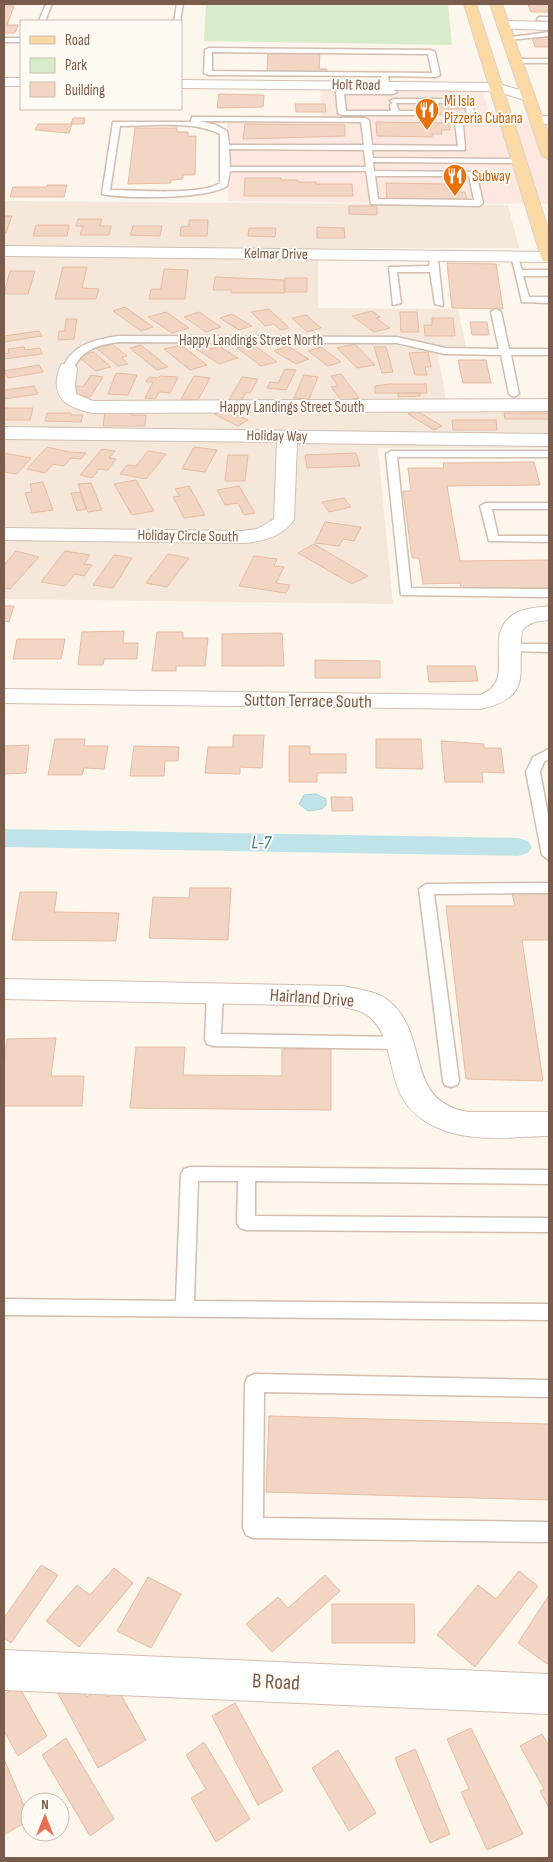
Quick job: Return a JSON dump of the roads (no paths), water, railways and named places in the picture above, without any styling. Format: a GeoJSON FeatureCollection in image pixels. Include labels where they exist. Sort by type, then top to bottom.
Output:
{"type":"FeatureCollection","features":[{"type":"Feature","properties":{"kind":"main road"},"geometry":{"type":"LineString","coordinates":[[470,4],[549,257]]}},
{"type":"Feature","properties":{"kind":"main road"},"geometry":{"type":"LineString","coordinates":[[496,4],[521,70],[528,97],[543,120],[549,156]]}},
{"type":"Feature","properties":{"kind":"main road"},"geometry":{"type":"LineString","coordinates":[[477,25],[489,30],[503,71],[521,70]]}},
{"type":"Feature","properties":{"kind":"main road"},"geometry":{"type":"LineString","coordinates":[[519,161],[535,173],[549,215]]}},
{"type":"Feature","properties":{"kind":"street"},"geometry":{"type":"LineString","coordinates":[[506,32],[544,22]]}},
{"type":"Feature","properties":{"kind":"street","name":"Holt Road"},"geometry":{"type":"LineString","coordinates":[[182,84],[391,74],[496,87],[528,97]]}},
{"type":"Feature","properties":{"kind":"street"},"geometry":{"type":"LineString","coordinates":[[4,82],[20,82]]}},
{"type":"Feature","properties":{"kind":"street","name":"Kelmar Drive"},"geometry":{"type":"LineString","coordinates":[[4,251],[516,265],[549,257]]}},
{"type":"Feature","properties":{"kind":"street","name":"Happy Landings Street South"},"geometry":{"type":"LineString","coordinates":[[68,368],[64,387],[65,394],[71,400],[92,407],[549,405]]}},
{"type":"Feature","properties":{"kind":"street","name":"Holiday Way"},"geometry":{"type":"LineString","coordinates":[[4,433],[549,440]]}},
{"type":"Feature","properties":{"kind":"street","name":"Holiday Circle South"},"geometry":{"type":"LineString","coordinates":[[4,534],[242,537],[268,532],[284,520],[286,436]]}},
{"type":"Feature","properties":{"kind":"street","name":"Sutton Terrace South"},"geometry":{"type":"LineString","coordinates":[[4,696],[481,702],[494,698],[504,690],[509,682],[509,648],[512,627],[520,620],[532,615],[549,613]]}},
{"type":"Feature","properties":{"kind":"street","name":"Hairland Drive"},"geometry":{"type":"LineString","coordinates":[[4,989],[342,996],[361,1000],[377,1008],[390,1020],[399,1043],[408,1084],[416,1099],[430,1111],[449,1120],[470,1123],[549,1124]]}},
{"type":"Feature","properties":{"kind":"street","name":"B Road"},"geometry":{"type":"LineString","coordinates":[[4,1670],[549,1694]]}},
{"type":"Feature","properties":{"kind":"lane"},"geometry":{"type":"LineString","coordinates":[[42,20],[49,4]]}},
{"type":"Feature","properties":{"kind":"lane"},"geometry":{"type":"LineString","coordinates":[[177,20],[180,4]]}},
{"type":"Feature","properties":{"kind":"lane"},"geometry":{"type":"LineString","coordinates":[[544,22],[549,19]]}},
{"type":"Feature","properties":{"kind":"lane"},"geometry":{"type":"LineString","coordinates":[[506,32],[549,34]]}},
{"type":"Feature","properties":{"kind":"lane"},"geometry":{"type":"LineString","coordinates":[[4,40],[20,40]]}},
{"type":"Feature","properties":{"kind":"lane"},"geometry":{"type":"LineString","coordinates":[[391,74],[336,62],[258,62],[208,73],[209,50],[258,62],[336,62],[391,74],[436,75],[431,52],[391,74],[364,103],[395,113],[414,113]]}},
{"type":"Feature","properties":{"kind":"lane"},"geometry":{"type":"LineString","coordinates":[[521,70],[549,61]]}},
{"type":"Feature","properties":{"kind":"lane"},"geometry":{"type":"LineString","coordinates":[[391,74],[395,113]]}},
{"type":"Feature","properties":{"kind":"lane"},"geometry":{"type":"LineString","coordinates":[[394,101],[468,101],[470,114]]}},
{"type":"Feature","properties":{"kind":"lane"},"geometry":{"type":"LineString","coordinates":[[195,124],[195,119],[365,120],[370,167],[374,202],[479,202],[473,174],[370,167]]}},
{"type":"Feature","properties":{"kind":"lane"},"geometry":{"type":"LineString","coordinates":[[116,124],[195,124],[220,130],[224,133],[224,184],[210,192],[105,192],[116,124]]}},
{"type":"Feature","properties":{"kind":"lane"},"geometry":{"type":"LineString","coordinates":[[224,147],[462,148],[459,124]]}},
{"type":"Feature","properties":{"kind":"lane"},"geometry":{"type":"LineString","coordinates":[[225,169],[370,167],[519,161]]}},
{"type":"Feature","properties":{"kind":"lane"},"geometry":{"type":"LineString","coordinates":[[396,304],[392,269],[433,262],[440,304]]}},
{"type":"Feature","properties":{"kind":"lane"},"geometry":{"type":"LineString","coordinates":[[549,273],[516,265],[525,300],[549,300]]}},
{"type":"Feature","properties":{"kind":"lane"},"geometry":{"type":"LineString","coordinates":[[496,312],[514,394]]}},
{"type":"Feature","properties":{"kind":"lane","name":"Happy Landings Street North"},"geometry":{"type":"LineString","coordinates":[[68,368],[73,356],[80,350],[118,339],[397,340],[445,351],[549,352]]}},
{"type":"Feature","properties":{"kind":"lane"},"geometry":{"type":"LineString","coordinates":[[549,454],[392,454],[404,592],[549,592]]}},
{"type":"Feature","properties":{"kind":"lane"},"geometry":{"type":"LineString","coordinates":[[549,506],[486,506],[493,539],[549,539]]}},
{"type":"Feature","properties":{"kind":"lane"},"geometry":{"type":"LineString","coordinates":[[509,648],[549,648]]}},
{"type":"Feature","properties":{"kind":"lane"},"geometry":{"type":"LineString","coordinates":[[549,753],[538,760],[533,772],[549,855]]}},
{"type":"Feature","properties":{"kind":"lane"},"geometry":{"type":"LineString","coordinates":[[451,1081],[426,889],[549,888]]}},
{"type":"Feature","properties":{"kind":"lane"},"geometry":{"type":"LineString","coordinates":[[216,994],[213,1040],[399,1043]]}},
{"type":"Feature","properties":{"kind":"lane"},"geometry":{"type":"LineString","coordinates":[[185,1308],[190,1174],[549,1177]]}},
{"type":"Feature","properties":{"kind":"lane"},"geometry":{"type":"LineString","coordinates":[[247,1174],[246,1223],[549,1225]]}},
{"type":"Feature","properties":{"kind":"lane"},"geometry":{"type":"LineString","coordinates":[[4,1307],[549,1312]]}},
{"type":"Feature","properties":{"kind":"lane"},"geometry":{"type":"LineString","coordinates":[[549,1388],[255,1384],[252,1528],[549,1532]]}},
{"type":"Feature","properties":{"kind":"water"},"geometry":{"type":"Polygon","coordinates":[[[316,794],[326,799],[326,805],[322,809],[308,811],[299,804],[304,795],[316,794]]]}},
{"type":"Feature","properties":{"kind":"waterway","name":"L-7"},"geometry":{"type":"LineString","coordinates":[[4,838],[518,847]]}},
{"type":"Feature","properties":{"kind":"place","name":"Mi Isla Pizzeria Cubana"},"geometry":{"type":"Point","coordinates":[427,131]}},
{"type":"Feature","properties":{"kind":"place","name":"Subway"},"geometry":{"type":"Point","coordinates":[455,197]}}]}
